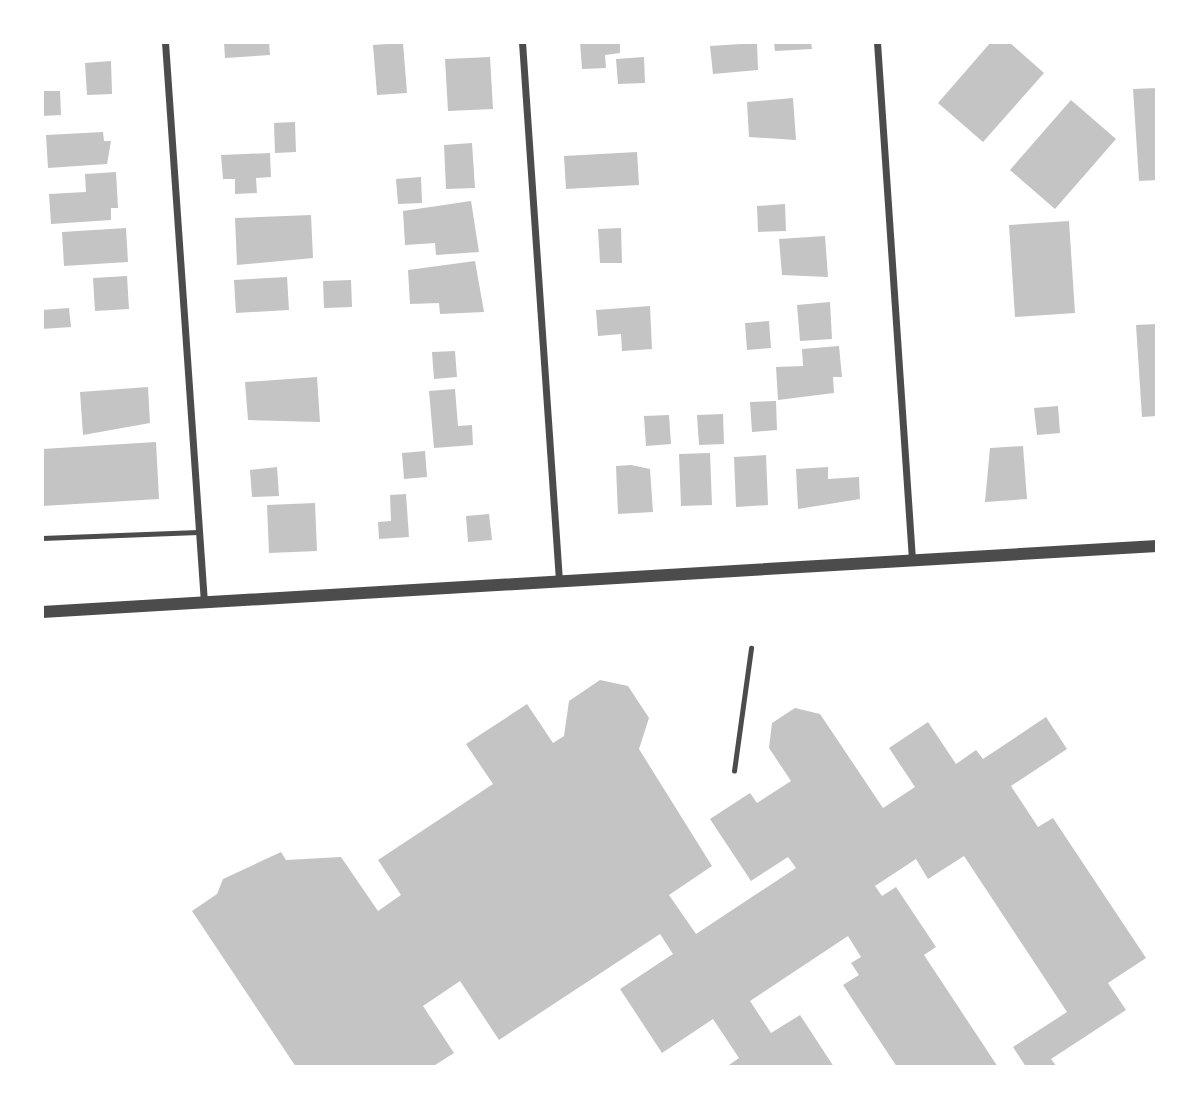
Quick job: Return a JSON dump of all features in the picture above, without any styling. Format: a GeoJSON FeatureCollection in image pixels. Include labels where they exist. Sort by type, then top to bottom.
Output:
{"type":"FeatureCollection","features":[{"type":"Feature","properties":{"kind":"street"},"geometry":{"type":"LineString","coordinates":[[165,42],[204,602]]}},
{"type":"Feature","properties":{"kind":"street"},"geometry":{"type":"LineString","coordinates":[[522,42],[559,581]]}},
{"type":"Feature","properties":{"kind":"street"},"geometry":{"type":"LineString","coordinates":[[877,42],[912,561]]}},
{"type":"Feature","properties":{"kind":"street"},"geometry":{"type":"LineString","coordinates":[[42,612],[1157,546]]}},
{"type":"Feature","properties":{"kind":"lane"},"geometry":{"type":"LineString","coordinates":[[42,538],[199,532]]}},
{"type":"Feature","properties":{"kind":"lane"},"geometry":{"type":"LineString","coordinates":[[734,771],[751,648]]}},
{"type":"Feature","properties":{"kind":"building"},"geometry":{"type":"Polygon","coordinates":[[[224,42],[269,42],[270,55],[225,58],[224,42]]]}},
{"type":"Feature","properties":{"kind":"building"},"geometry":{"type":"Polygon","coordinates":[[[580,42],[620,42],[620,53],[605,55],[606,68],[582,69],[580,42]]]}},
{"type":"Feature","properties":{"kind":"building"},"geometry":{"type":"Polygon","coordinates":[[[774,42],[811,42],[812,49],[775,51],[774,42]]]}},
{"type":"Feature","properties":{"kind":"building"},"geometry":{"type":"Polygon","coordinates":[[[991,42],[1009,42],[1044,73],[983,142],[938,103],[991,42]]]}},
{"type":"Feature","properties":{"kind":"building"},"geometry":{"type":"Polygon","coordinates":[[[403,43],[407,93],[377,95],[373,45],[403,43]]]}},
{"type":"Feature","properties":{"kind":"building"},"geometry":{"type":"Polygon","coordinates":[[[757,43],[758,70],[713,74],[710,46],[757,43]]]}},
{"type":"Feature","properties":{"kind":"building"},"geometry":{"type":"Polygon","coordinates":[[[490,57],[493,109],[448,111],[445,59],[490,57]]]}},
{"type":"Feature","properties":{"kind":"building"},"geometry":{"type":"Polygon","coordinates":[[[644,57],[645,83],[618,84],[616,59],[644,57]]]}},
{"type":"Feature","properties":{"kind":"building"},"geometry":{"type":"Polygon","coordinates":[[[111,61],[112,94],[87,95],[85,63],[111,61]]]}},
{"type":"Feature","properties":{"kind":"building"},"geometry":{"type":"Polygon","coordinates":[[[1157,88],[1157,180],[1139,181],[1133,89],[1157,88]]]}},
{"type":"Feature","properties":{"kind":"building"},"geometry":{"type":"Polygon","coordinates":[[[42,91],[60,91],[61,115],[42,116],[42,91]]]}},
{"type":"Feature","properties":{"kind":"building"},"geometry":{"type":"Polygon","coordinates":[[[793,98],[796,140],[749,137],[747,102],[793,98]]]}},
{"type":"Feature","properties":{"kind":"building"},"geometry":{"type":"Polygon","coordinates":[[[1071,100],[1116,139],[1055,209],[1010,170],[1071,100]]]}},
{"type":"Feature","properties":{"kind":"building"},"geometry":{"type":"Polygon","coordinates":[[[295,122],[296,152],[275,153],[274,123],[295,122]]]}},
{"type":"Feature","properties":{"kind":"building"},"geometry":{"type":"Polygon","coordinates":[[[103,132],[104,141],[111,141],[107,164],[48,168],[46,135],[103,132]]]}},
{"type":"Feature","properties":{"kind":"building"},"geometry":{"type":"Polygon","coordinates":[[[472,143],[475,188],[446,189],[444,145],[472,143]]]}},
{"type":"Feature","properties":{"kind":"building"},"geometry":{"type":"Polygon","coordinates":[[[637,152],[639,185],[566,189],[564,156],[637,152]]]}},
{"type":"Feature","properties":{"kind":"building"},"geometry":{"type":"Polygon","coordinates":[[[270,153],[271,177],[256,178],[257,193],[235,194],[235,179],[223,179],[221,155],[270,153]]]}},
{"type":"Feature","properties":{"kind":"building"},"geometry":{"type":"Polygon","coordinates":[[[116,172],[118,208],[111,208],[111,220],[51,224],[49,194],[86,192],[85,174],[116,172]]]}},
{"type":"Feature","properties":{"kind":"building"},"geometry":{"type":"Polygon","coordinates":[[[421,177],[422,203],[398,204],[396,179],[421,177]]]}},
{"type":"Feature","properties":{"kind":"building"},"geometry":{"type":"Polygon","coordinates":[[[471,201],[479,252],[436,255],[435,243],[405,245],[403,211],[471,201]]]}},
{"type":"Feature","properties":{"kind":"building"},"geometry":{"type":"Polygon","coordinates":[[[785,204],[786,231],[758,232],[757,206],[785,204]]]}},
{"type":"Feature","properties":{"kind":"building"},"geometry":{"type":"Polygon","coordinates":[[[311,215],[313,258],[237,265],[235,218],[311,215]]]}},
{"type":"Feature","properties":{"kind":"building"},"geometry":{"type":"Polygon","coordinates":[[[1069,221],[1075,313],[1015,317],[1009,225],[1069,221]]]}},
{"type":"Feature","properties":{"kind":"building"},"geometry":{"type":"Polygon","coordinates":[[[126,228],[128,262],[64,266],[62,232],[126,228]]]}},
{"type":"Feature","properties":{"kind":"building"},"geometry":{"type":"Polygon","coordinates":[[[621,228],[622,263],[600,263],[598,229],[621,228]]]}},
{"type":"Feature","properties":{"kind":"building"},"geometry":{"type":"Polygon","coordinates":[[[825,236],[828,277],[782,275],[779,239],[825,236]]]}},
{"type":"Feature","properties":{"kind":"building"},"geometry":{"type":"Polygon","coordinates":[[[475,261],[484,312],[440,314],[439,303],[410,304],[408,270],[475,261]]]}},
{"type":"Feature","properties":{"kind":"building"},"geometry":{"type":"Polygon","coordinates":[[[127,276],[129,309],[95,311],[93,278],[127,276]]]}},
{"type":"Feature","properties":{"kind":"building"},"geometry":{"type":"Polygon","coordinates":[[[287,277],[289,310],[236,313],[234,280],[287,277]]]}},
{"type":"Feature","properties":{"kind":"building"},"geometry":{"type":"Polygon","coordinates":[[[351,280],[352,307],[324,308],[323,281],[351,280]]]}},
{"type":"Feature","properties":{"kind":"building"},"geometry":{"type":"Polygon","coordinates":[[[830,302],[832,339],[800,341],[797,305],[830,302]]]}},
{"type":"Feature","properties":{"kind":"building"},"geometry":{"type":"Polygon","coordinates":[[[650,306],[652,349],[622,351],[621,334],[598,336],[596,310],[650,306]]]}},
{"type":"Feature","properties":{"kind":"building"},"geometry":{"type":"Polygon","coordinates":[[[69,308],[71,327],[42,329],[42,310],[69,308]]]}},
{"type":"Feature","properties":{"kind":"building"},"geometry":{"type":"Polygon","coordinates":[[[769,321],[771,348],[747,350],[745,323],[769,321]]]}},
{"type":"Feature","properties":{"kind":"building"},"geometry":{"type":"Polygon","coordinates":[[[1157,324],[1157,416],[1142,417],[1136,325],[1157,324]]]}},
{"type":"Feature","properties":{"kind":"building"},"geometry":{"type":"Polygon","coordinates":[[[839,346],[842,377],[833,377],[834,393],[778,400],[776,367],[803,366],[802,349],[839,346]]]}},
{"type":"Feature","properties":{"kind":"building"},"geometry":{"type":"Polygon","coordinates":[[[455,351],[457,377],[434,379],[432,352],[455,351]]]}},
{"type":"Feature","properties":{"kind":"building"},"geometry":{"type":"Polygon","coordinates":[[[317,377],[320,422],[248,420],[245,382],[317,377]]]}},
{"type":"Feature","properties":{"kind":"building"},"geometry":{"type":"Polygon","coordinates":[[[148,387],[150,423],[83,435],[80,392],[148,387]]]}},
{"type":"Feature","properties":{"kind":"building"},"geometry":{"type":"Polygon","coordinates":[[[455,389],[458,426],[472,425],[473,445],[434,448],[429,391],[455,389]]]}},
{"type":"Feature","properties":{"kind":"building"},"geometry":{"type":"Polygon","coordinates":[[[776,401],[777,430],[752,432],[750,402],[776,401]]]}},
{"type":"Feature","properties":{"kind":"building"},"geometry":{"type":"Polygon","coordinates":[[[1058,406],[1060,433],[1037,435],[1034,408],[1058,406]]]}},
{"type":"Feature","properties":{"kind":"building"},"geometry":{"type":"Polygon","coordinates":[[[723,414],[724,444],[699,445],[697,415],[723,414]]]}},
{"type":"Feature","properties":{"kind":"building"},"geometry":{"type":"Polygon","coordinates":[[[669,415],[671,444],[646,446],[644,416],[669,415]]]}},
{"type":"Feature","properties":{"kind":"building"},"geometry":{"type":"Polygon","coordinates":[[[156,442],[159,499],[42,506],[42,449],[156,442]]]}},
{"type":"Feature","properties":{"kind":"building"},"geometry":{"type":"Polygon","coordinates":[[[1023,446],[1027,499],[985,502],[990,448],[1023,446]]]}},
{"type":"Feature","properties":{"kind":"building"},"geometry":{"type":"Polygon","coordinates":[[[425,451],[427,477],[404,479],[402,453],[425,451]]]}},
{"type":"Feature","properties":{"kind":"building"},"geometry":{"type":"Polygon","coordinates":[[[710,453],[712,505],[681,506],[679,454],[710,453]]]}},
{"type":"Feature","properties":{"kind":"building"},"geometry":{"type":"Polygon","coordinates":[[[766,455],[768,505],[736,507],[734,457],[766,455]]]}},
{"type":"Feature","properties":{"kind":"building"},"geometry":{"type":"Polygon","coordinates":[[[631,465],[650,469],[653,512],[618,514],[616,466],[631,465]]]}},
{"type":"Feature","properties":{"kind":"building"},"geometry":{"type":"Polygon","coordinates":[[[277,467],[279,496],[252,497],[250,470],[277,467]]]}},
{"type":"Feature","properties":{"kind":"building"},"geometry":{"type":"Polygon","coordinates":[[[828,467],[828,479],[859,477],[860,499],[798,509],[796,469],[828,467]]]}},
{"type":"Feature","properties":{"kind":"building"},"geometry":{"type":"Polygon","coordinates":[[[406,494],[409,537],[379,539],[378,522],[391,521],[390,495],[406,494]]]}},
{"type":"Feature","properties":{"kind":"building"},"geometry":{"type":"Polygon","coordinates":[[[315,503],[317,551],[269,553],[267,505],[315,503]]]}},
{"type":"Feature","properties":{"kind":"building"},"geometry":{"type":"Polygon","coordinates":[[[489,514],[492,540],[468,542],[466,516],[489,514]]]}},
{"type":"Feature","properties":{"kind":"building"},"geometry":{"type":"Polygon","coordinates":[[[600,680],[628,686],[649,718],[639,749],[712,866],[669,895],[696,934],[796,868],[788,857],[751,881],[710,819],[750,793],[757,803],[791,781],[769,748],[772,723],[795,708],[820,714],[883,808],[915,787],[889,748],[928,722],[956,764],[976,750],[983,759],[1046,717],[1067,749],[1011,786],[1038,827],[1053,818],[1146,958],[1108,983],[1126,1010],[1051,1059],[1057,1067],[1026,1067],[1013,1047],[1067,1012],[964,856],[928,879],[916,859],[875,886],[882,896],[896,887],[936,947],[924,955],[998,1067],[897,1067],[843,985],[859,975],[851,963],[861,957],[848,936],[750,1001],[771,1033],[800,1015],[834,1067],[726,1067],[739,1058],[713,1019],[662,1053],[620,989],[673,954],[660,934],[499,1040],[460,981],[423,1006],[454,1053],[432,1067],[296,1067],[192,911],[217,894],[223,879],[281,852],[286,860],[341,857],[378,911],[401,895],[378,860],[493,784],[466,744],[527,704],[553,743],[564,736],[569,701],[600,680]]]}}]}
